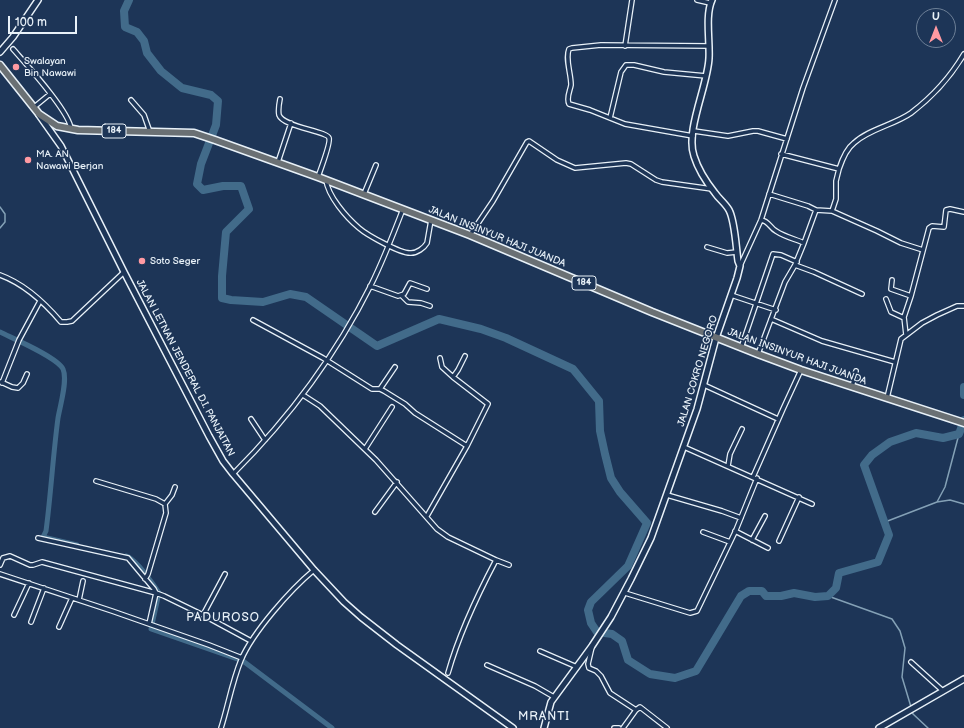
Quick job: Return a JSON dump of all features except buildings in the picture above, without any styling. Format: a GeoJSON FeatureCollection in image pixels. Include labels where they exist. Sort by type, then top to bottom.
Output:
{"type":"FeatureCollection","features":[{"type":"Feature","properties":{"kind":"main road","name":"184"},"geometry":{"type":"LineString","coordinates":[[1,70],[39,114]]}},
{"type":"Feature","properties":{"kind":"main road","name":"JALAN INSINYUR HAJI JUANDA"},"geometry":{"type":"LineString","coordinates":[[39,114],[57,126],[70,129],[194,133],[215,140],[278,162],[431,220],[741,348],[887,399],[964,423]]}},
{"type":"Feature","properties":{"kind":"street"},"geometry":{"type":"LineString","coordinates":[[0,52],[13,37],[38,0]]}},
{"type":"Feature","properties":{"kind":"street"},"geometry":{"type":"LineString","coordinates":[[625,46],[632,0]]}},
{"type":"Feature","properties":{"kind":"street"},"geometry":{"type":"LineString","coordinates":[[697,0],[711,2]]}},
{"type":"Feature","properties":{"kind":"street"},"geometry":{"type":"LineString","coordinates":[[740,266],[761,220],[768,194],[803,88],[835,0]]}},
{"type":"Feature","properties":{"kind":"street","name":"JALAN COKRO NEGORO"},"geometry":{"type":"LineString","coordinates":[[544,728],[549,708],[554,697],[597,639],[611,617],[625,593],[651,538],[697,409],[716,338],[740,266],[732,217],[728,208],[712,189],[693,155],[692,146],[696,115],[709,59],[711,2]]}},
{"type":"Feature","properties":{"kind":"street"},"geometry":{"type":"LineString","coordinates":[[709,46],[601,45],[574,47],[570,49],[568,54],[571,84],[567,99],[568,103],[625,124],[728,136],[758,131],[787,140]]}},
{"type":"Feature","properties":{"kind":"street"},"geometry":{"type":"LineString","coordinates":[[13,49],[69,120],[70,129]]}},
{"type":"Feature","properties":{"kind":"street"},"geometry":{"type":"LineString","coordinates":[[832,211],[836,199],[838,169],[845,154],[854,143],[910,114],[946,80],[964,54]]}},
{"type":"Feature","properties":{"kind":"street"},"geometry":{"type":"LineString","coordinates":[[610,118],[621,72],[626,65],[634,65],[664,72],[706,76]]}},
{"type":"Feature","properties":{"kind":"street"},"geometry":{"type":"LineString","coordinates":[[33,108],[50,94]]}},
{"type":"Feature","properties":{"kind":"street"},"geometry":{"type":"LineString","coordinates":[[280,99],[280,116],[283,120],[314,132],[326,134],[329,137],[330,141],[318,177]]}},
{"type":"Feature","properties":{"kind":"street"},"geometry":{"type":"LineString","coordinates":[[131,100],[144,116],[150,132]]}},
{"type":"Feature","properties":{"kind":"street","name":"JALAN LETNAN JENDERAL D.I. PANJAITAN"},"geometry":{"type":"LineString","coordinates":[[39,114],[61,146],[209,436],[233,474],[314,570],[344,602],[384,635],[513,728]]}},
{"type":"Feature","properties":{"kind":"street"},"geometry":{"type":"LineString","coordinates":[[278,162],[291,123]]}},
{"type":"Feature","properties":{"kind":"street"},"geometry":{"type":"LineString","coordinates":[[470,236],[529,141],[557,160],[574,168],[626,163],[662,182],[712,189]]}},
{"type":"Feature","properties":{"kind":"street"},"geometry":{"type":"LineString","coordinates":[[781,154],[838,169]]}},
{"type":"Feature","properties":{"kind":"street"},"geometry":{"type":"LineString","coordinates":[[364,194],[376,165]]}},
{"type":"Feature","properties":{"kind":"street"},"geometry":{"type":"LineString","coordinates":[[326,180],[330,193],[347,216],[359,228],[388,246],[410,253],[420,249],[426,245],[431,220]]}},
{"type":"Feature","properties":{"kind":"street"},"geometry":{"type":"LineString","coordinates":[[768,194],[816,210],[832,211],[901,243],[923,250]]}},
{"type":"Feature","properties":{"kind":"street"},"geometry":{"type":"LineString","coordinates":[[233,474],[259,448],[303,395],[326,360],[370,286],[403,209]]}},
{"type":"Feature","properties":{"kind":"street"},"geometry":{"type":"LineString","coordinates":[[906,335],[904,318],[929,228],[932,226],[944,227],[946,210],[950,209],[964,212]]}},
{"type":"Feature","properties":{"kind":"street"},"geometry":{"type":"LineString","coordinates":[[758,354],[771,319],[776,310],[785,282],[796,263],[816,210]]}},
{"type":"Feature","properties":{"kind":"street"},"geometry":{"type":"LineString","coordinates":[[761,220],[765,220],[776,231],[804,243]]}},
{"type":"Feature","properties":{"kind":"street"},"geometry":{"type":"LineString","coordinates":[[707,247],[727,253],[737,252]]}},
{"type":"Feature","properties":{"kind":"street"},"geometry":{"type":"LineString","coordinates":[[741,348],[773,254],[781,255],[862,294]]}},
{"type":"Feature","properties":{"kind":"street"},"geometry":{"type":"LineString","coordinates":[[0,275],[11,279],[28,289],[62,322],[67,322],[72,321],[124,272]]}},
{"type":"Feature","properties":{"kind":"street"},"geometry":{"type":"LineString","coordinates":[[892,280],[891,289],[911,296]]}},
{"type":"Feature","properties":{"kind":"street"},"geometry":{"type":"LineString","coordinates":[[402,296],[410,283],[427,289]]}},
{"type":"Feature","properties":{"kind":"street"},"geometry":{"type":"LineString","coordinates":[[370,286],[395,296],[402,296],[408,302],[421,303],[430,306]]}},
{"type":"Feature","properties":{"kind":"street"},"geometry":{"type":"LineString","coordinates":[[731,295],[776,310]]}},
{"type":"Feature","properties":{"kind":"street"},"geometry":{"type":"LineString","coordinates":[[886,299],[891,312],[904,318]]}},
{"type":"Feature","properties":{"kind":"street"},"geometry":{"type":"LineString","coordinates":[[27,374],[23,383],[18,388],[1,382],[18,341],[40,301]]}},
{"type":"Feature","properties":{"kind":"street"},"geometry":{"type":"LineString","coordinates":[[887,399],[900,343],[906,335],[937,315],[957,306],[964,306]]}},
{"type":"Feature","properties":{"kind":"street"},"geometry":{"type":"LineString","coordinates":[[771,319],[822,341],[896,362]]}},
{"type":"Feature","properties":{"kind":"street"},"geometry":{"type":"LineString","coordinates":[[252,320],[278,332],[372,389],[380,389],[467,446]]}},
{"type":"Feature","properties":{"kind":"street"},"geometry":{"type":"LineString","coordinates":[[452,377],[458,370],[464,356]]}},
{"type":"Feature","properties":{"kind":"street"},"geometry":{"type":"LineString","coordinates":[[427,516],[467,446],[488,404],[452,377],[442,367],[440,358]]}},
{"type":"Feature","properties":{"kind":"street"},"geometry":{"type":"LineString","coordinates":[[380,389],[395,367]]}},
{"type":"Feature","properties":{"kind":"street"},"geometry":{"type":"LineString","coordinates":[[625,593],[682,611],[690,613],[695,612],[702,602],[735,532],[778,419],[801,370]]}},
{"type":"Feature","properties":{"kind":"street"},"geometry":{"type":"LineString","coordinates":[[852,387],[856,371]]}},
{"type":"Feature","properties":{"kind":"street"},"geometry":{"type":"LineString","coordinates":[[704,385],[778,419]]}},
{"type":"Feature","properties":{"kind":"street"},"geometry":{"type":"LineString","coordinates":[[303,395],[320,406],[365,449],[397,482],[437,529],[442,533],[509,565]]}},
{"type":"Feature","properties":{"kind":"street"},"geometry":{"type":"LineString","coordinates":[[365,449],[392,407]]}},
{"type":"Feature","properties":{"kind":"street"},"geometry":{"type":"LineString","coordinates":[[251,419],[265,440]]}},
{"type":"Feature","properties":{"kind":"street"},"geometry":{"type":"LineString","coordinates":[[728,466],[730,454],[742,429]]}},
{"type":"Feature","properties":{"kind":"street"},"geometry":{"type":"LineString","coordinates":[[684,447],[812,504]]}},
{"type":"Feature","properties":{"kind":"street"},"geometry":{"type":"LineString","coordinates":[[96,481],[156,499],[165,504]]}},
{"type":"Feature","properties":{"kind":"street"},"geometry":{"type":"LineString","coordinates":[[375,512],[397,482]]}},
{"type":"Feature","properties":{"kind":"street"},"geometry":{"type":"LineString","coordinates":[[146,577],[166,514],[165,504],[172,495],[175,487]]}},
{"type":"Feature","properties":{"kind":"street"},"geometry":{"type":"LineString","coordinates":[[667,495],[741,518]]}},
{"type":"Feature","properties":{"kind":"street"},"geometry":{"type":"LineString","coordinates":[[779,541],[799,498]]}},
{"type":"Feature","properties":{"kind":"street"},"geometry":{"type":"LineString","coordinates":[[752,540],[765,516]]}},
{"type":"Feature","properties":{"kind":"street"},"geometry":{"type":"LineString","coordinates":[[703,532],[730,542]]}},
{"type":"Feature","properties":{"kind":"street"},"geometry":{"type":"LineString","coordinates":[[735,532],[768,548]]}},
{"type":"Feature","properties":{"kind":"street"},"geometry":{"type":"LineString","coordinates":[[38,538],[128,558],[146,577],[158,594]]}},
{"type":"Feature","properties":{"kind":"street"},"geometry":{"type":"LineString","coordinates":[[0,565],[3,558],[7,556],[30,565],[36,565],[42,562],[158,594],[203,615],[251,641]]}},
{"type":"Feature","properties":{"kind":"street"},"geometry":{"type":"LineString","coordinates":[[448,673],[454,652],[496,560]]}},
{"type":"Feature","properties":{"kind":"street"},"geometry":{"type":"LineString","coordinates":[[221,728],[241,660],[251,641],[281,604],[314,570]]}},
{"type":"Feature","properties":{"kind":"street"},"geometry":{"type":"LineString","coordinates":[[0,574],[150,624],[241,660]]}},
{"type":"Feature","properties":{"kind":"street"},"geometry":{"type":"LineString","coordinates":[[203,615],[225,574]]}},
{"type":"Feature","properties":{"kind":"street"},"geometry":{"type":"LineString","coordinates":[[79,600],[83,581]]}},
{"type":"Feature","properties":{"kind":"street"},"geometry":{"type":"LineString","coordinates":[[14,615],[29,583]]}},
{"type":"Feature","properties":{"kind":"street"},"geometry":{"type":"LineString","coordinates":[[31,622],[44,588]]}},
{"type":"Feature","properties":{"kind":"street"},"geometry":{"type":"LineString","coordinates":[[150,624],[158,594]]}},
{"type":"Feature","properties":{"kind":"street"},"geometry":{"type":"LineString","coordinates":[[59,627],[72,598]]}},
{"type":"Feature","properties":{"kind":"street"},"geometry":{"type":"LineString","coordinates":[[592,646],[588,664],[589,668],[601,676],[610,693],[636,710]]}},
{"type":"Feature","properties":{"kind":"street"},"geometry":{"type":"LineString","coordinates":[[540,651],[577,667]]}},
{"type":"Feature","properties":{"kind":"street"},"geometry":{"type":"LineString","coordinates":[[911,662],[943,691]]}},
{"type":"Feature","properties":{"kind":"street"},"geometry":{"type":"LineString","coordinates":[[487,665],[535,686],[554,697]]}},
{"type":"Feature","properties":{"kind":"street"},"geometry":{"type":"LineString","coordinates":[[879,728],[964,679]]}},
{"type":"Feature","properties":{"kind":"street"},"geometry":{"type":"LineString","coordinates":[[623,728],[638,707],[667,728]]}},
{"type":"Feature","properties":{"kind":"street"},"geometry":{"type":"LineString","coordinates":[[614,728],[619,728]]}},
{"type":"Feature","properties":{"kind":"waterway"},"geometry":{"type":"LineString","coordinates":[[129,0],[124,11],[125,27],[137,32],[144,41],[147,53],[161,71],[182,88],[211,95],[218,101],[216,125],[201,164],[197,184],[203,190],[223,186],[241,186],[249,209],[226,232],[222,276],[222,298],[263,302],[290,294],[306,297],[377,346],[439,319],[481,329],[506,338],[573,369],[599,401],[600,431],[611,478],[620,492],[647,523],[628,566],[591,602],[588,610],[591,623],[597,632],[612,634],[622,641],[628,660],[650,674],[675,678],[696,671],[741,596],[749,591],[762,591],[766,596],[781,596],[794,593],[815,597],[828,596],[836,588],[839,573],[878,562],[889,535],[864,465],[872,455],[890,442],[916,433],[943,438],[959,434],[964,420]]}},
{"type":"Feature","properties":{"kind":"waterway"},"geometry":{"type":"LineString","coordinates":[[0,207],[5,214],[5,222],[0,228]]}},
{"type":"Feature","properties":{"kind":"waterway"},"geometry":{"type":"LineString","coordinates":[[0,332],[53,359],[63,369],[65,380],[56,432],[46,531],[43,537],[77,545]]}},
{"type":"Feature","properties":{"kind":"waterway"},"geometry":{"type":"LineString","coordinates":[[964,387],[964,395]]}},
{"type":"Feature","properties":{"kind":"waterway"},"geometry":{"type":"LineString","coordinates":[[937,502],[945,487],[959,434]]}},
{"type":"Feature","properties":{"kind":"waterway"},"geometry":{"type":"LineString","coordinates":[[885,522],[937,502],[950,500],[964,504]]}},
{"type":"Feature","properties":{"kind":"waterway"},"geometry":{"type":"LineString","coordinates":[[126,556],[135,562],[149,578],[159,593],[151,629],[243,661],[332,728]]}},
{"type":"Feature","properties":{"kind":"waterway"},"geometry":{"type":"LineString","coordinates":[[828,596],[892,619],[900,631],[905,648],[902,677],[911,707]]}},
{"type":"Feature","properties":{"kind":"waterway"},"geometry":{"type":"LineString","coordinates":[[912,711],[913,714],[928,728]]}},
{"type":"Feature","properties":{"kind":"place","name":"Swalayan Bin Nawawi"},"geometry":{"type":"Point","coordinates":[16,67]}},
{"type":"Feature","properties":{"kind":"place","name":"MA. AN Nawawi Berjan"},"geometry":{"type":"Point","coordinates":[28,160]}},
{"type":"Feature","properties":{"kind":"place","name":"Soto Seger"},"geometry":{"type":"Point","coordinates":[142,261]}},
{"type":"Feature","properties":{"kind":"district","name":"PADUROSO"},"geometry":{"type":"Point","coordinates":[223,618]}},
{"type":"Feature","properties":{"kind":"district","name":"MRANTI"},"geometry":{"type":"Point","coordinates":[544,717]}}]}
